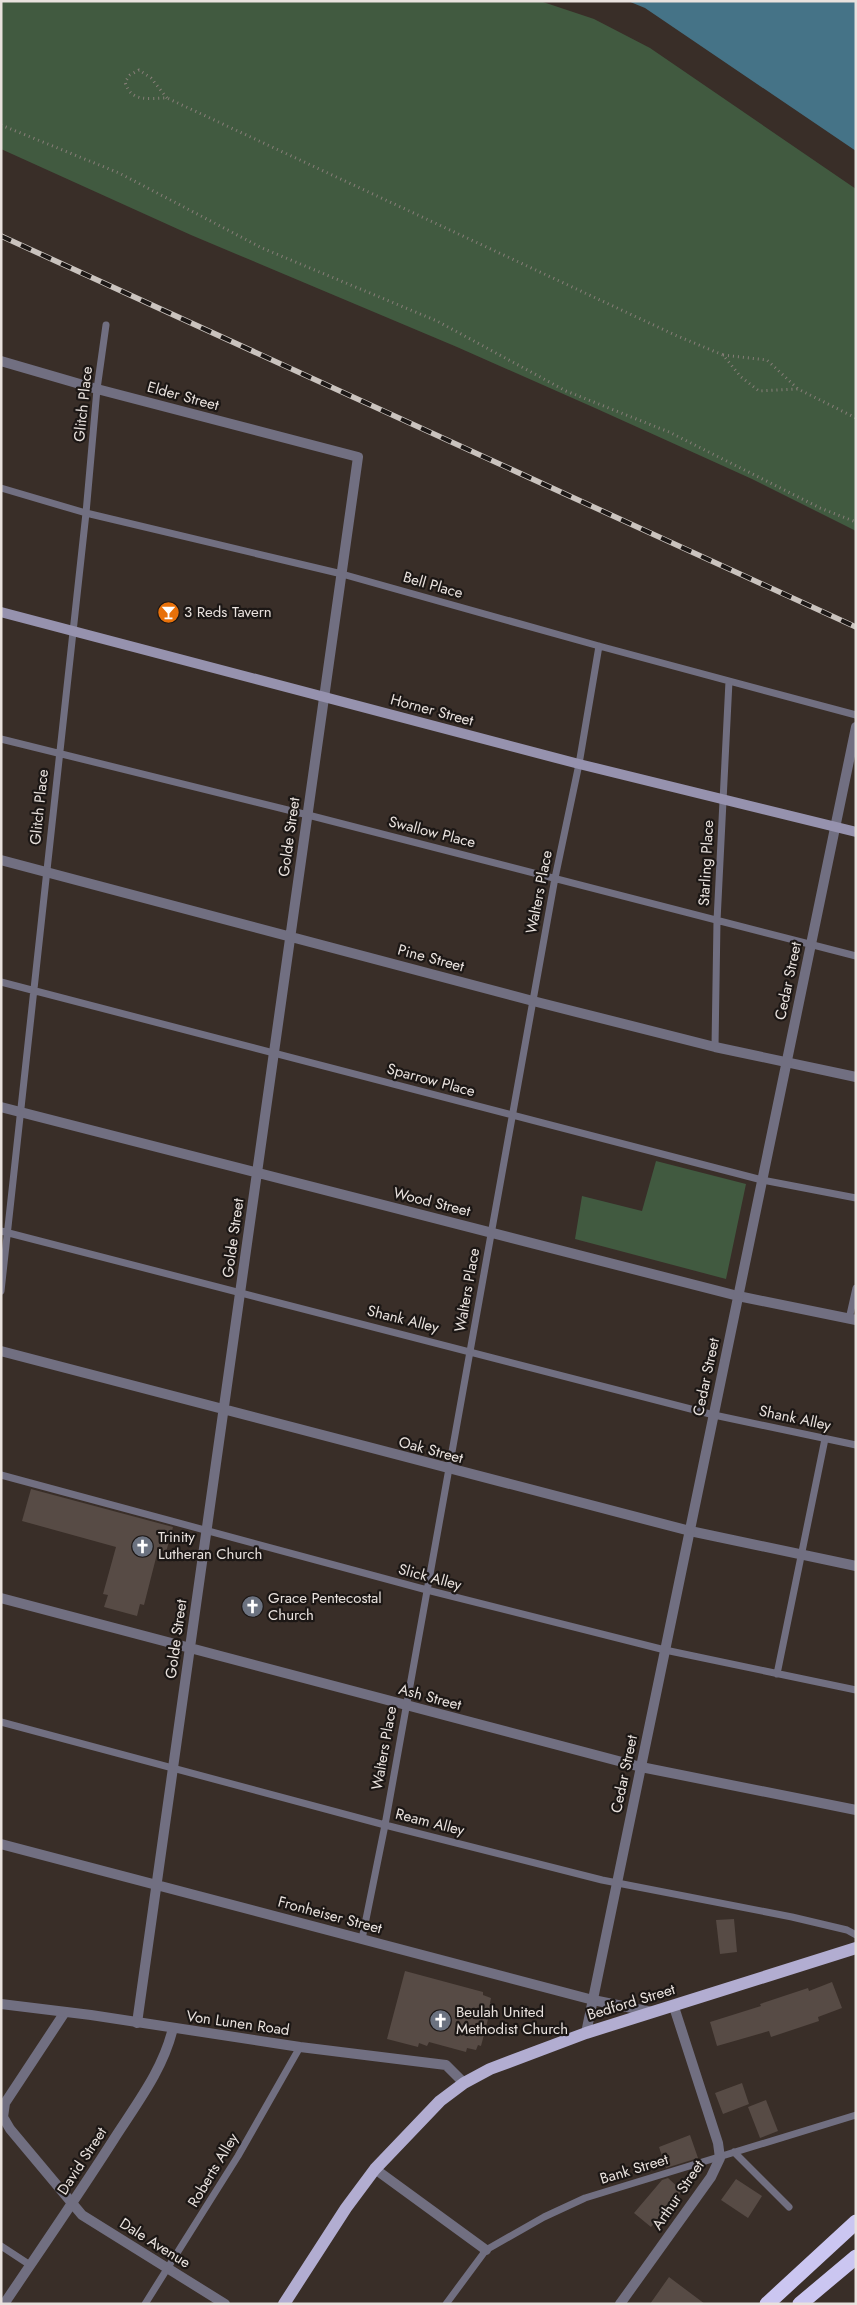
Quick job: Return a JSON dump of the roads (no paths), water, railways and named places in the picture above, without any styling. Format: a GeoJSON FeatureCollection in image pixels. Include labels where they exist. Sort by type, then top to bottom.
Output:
{"type":"FeatureCollection","features":[{"type":"Feature","properties":{"kind":"highway"},"geometry":{"type":"LineString","coordinates":[[767,2304],[856,2222]]}},
{"type":"Feature","properties":{"kind":"highway"},"geometry":{"type":"LineString","coordinates":[[800,2304],[856,2258]]}},
{"type":"Feature","properties":{"kind":"main road","name":"Horner Street"},"geometry":{"type":"LineString","coordinates":[[1,612],[578,764],[722,801],[856,832]]}},
{"type":"Feature","properties":{"kind":"main road","name":"Bedford Street"},"geometry":{"type":"LineString","coordinates":[[284,2304],[346,2208],[376,2169],[440,2101],[464,2083],[490,2069],[586,2033],[674,2007],[856,1948]]}},
{"type":"Feature","properties":{"kind":"street","name":"Elder Street"},"geometry":{"type":"LineString","coordinates":[[1,361],[358,457]]}},
{"type":"Feature","properties":{"kind":"street","name":"Golde Street"},"geometry":{"type":"LineString","coordinates":[[138,2023],[358,457]]}},
{"type":"Feature","properties":{"kind":"street","name":"Cedar Street"},"geometry":{"type":"LineString","coordinates":[[586,2033],[856,728]]}},
{"type":"Feature","properties":{"kind":"street","name":"Pine Street"},"geometry":{"type":"LineString","coordinates":[[1,860],[714,1047],[786,1064],[856,1077]]}},
{"type":"Feature","properties":{"kind":"street","name":"Wood Street"},"geometry":{"type":"LineString","coordinates":[[1,1107],[738,1296],[852,1320]]}},
{"type":"Feature","properties":{"kind":"street","name":"Oak Street"},"geometry":{"type":"LineString","coordinates":[[1,1351],[448,1470],[690,1531],[856,1566]]}},
{"type":"Feature","properties":{"kind":"street","name":"Ash Street"},"geometry":{"type":"LineString","coordinates":[[1,1598],[641,1767],[856,1810]]}},
{"type":"Feature","properties":{"kind":"street","name":"Fronheiser Street"},"geometry":{"type":"LineString","coordinates":[[1,1844],[593,2000],[653,2012]]}},
{"type":"Feature","properties":{"kind":"street","name":"Von Lunen Road"},"geometry":{"type":"LineString","coordinates":[[1,2004],[300,2047],[446,2064],[464,2083]]}},
{"type":"Feature","properties":{"kind":"street","name":"Arthur Street"},"geometry":{"type":"LineString","coordinates":[[620,2304],[711,2177],[720,2158],[718,2143],[674,2007]]}},
{"type":"Feature","properties":{"kind":"street"},"geometry":{"type":"LineString","coordinates":[[2,2118],[5,2103],[65,2012]]}},
{"type":"Feature","properties":{"kind":"street","name":"David Street"},"geometry":{"type":"LineString","coordinates":[[4,2304],[159,2070],[168,2048],[172,2028]]}},
{"type":"Feature","properties":{"kind":"street","name":"Dale Avenue"},"geometry":{"type":"LineString","coordinates":[[2,2118],[82,2215],[225,2304]]}},
{"type":"Feature","properties":{"kind":"street"},"geometry":{"type":"LineString","coordinates":[[376,2169],[486,2250]]}},
{"type":"Feature","properties":{"kind":"lane","name":"Glitch Place"},"geometry":{"type":"LineString","coordinates":[[1,1291],[4,1231],[21,1113],[58,753],[86,513],[97,388],[106,325]]}},
{"type":"Feature","properties":{"kind":"lane","name":"Bell Place"},"geometry":{"type":"LineString","coordinates":[[1,488],[86,513],[342,574],[856,715]]}},
{"type":"Feature","properties":{"kind":"lane","name":"Walters Place"},"geometry":{"type":"LineString","coordinates":[[362,1939],[385,1824],[555,878],[599,646]]}},
{"type":"Feature","properties":{"kind":"lane","name":"Starling Place"},"geometry":{"type":"LineString","coordinates":[[714,1047],[717,921],[729,681]]}},
{"type":"Feature","properties":{"kind":"lane","name":"Swallow Place"},"geometry":{"type":"LineString","coordinates":[[1,739],[308,815],[811,946],[856,956]]}},
{"type":"Feature","properties":{"kind":"lane","name":"Sparrow Place"},"geometry":{"type":"LineString","coordinates":[[1,982],[762,1180],[856,1198]]}},
{"type":"Feature","properties":{"kind":"lane","name":"Shank Alley"},"geometry":{"type":"LineString","coordinates":[[4,1231],[714,1414],[856,1446]]}},
{"type":"Feature","properties":{"kind":"lane"},"geometry":{"type":"LineString","coordinates":[[852,1320],[856,1288]]}},
{"type":"Feature","properties":{"kind":"lane"},"geometry":{"type":"LineString","coordinates":[[777,1674],[825,1439]]}},
{"type":"Feature","properties":{"kind":"lane","name":"Slick Alley"},"geometry":{"type":"LineString","coordinates":[[1,1475],[427,1590],[665,1650],[856,1690]]}},
{"type":"Feature","properties":{"kind":"lane","name":"Ream Alley"},"geometry":{"type":"LineString","coordinates":[[1,1722],[385,1824],[617,1883],[792,1917],[846,1930],[856,1935]]}},
{"type":"Feature","properties":{"kind":"lane","name":"Roberts Alley"},"geometry":{"type":"LineString","coordinates":[[145,2304],[238,2156],[300,2047]]}},
{"type":"Feature","properties":{"kind":"lane","name":"Bank Street"},"geometry":{"type":"LineString","coordinates":[[486,2250],[544,2217],[585,2198],[856,2115]]}},
{"type":"Feature","properties":{"kind":"lane"},"geometry":{"type":"LineString","coordinates":[[734,2152],[788,2207]]}},
{"type":"Feature","properties":{"kind":"lane"},"geometry":{"type":"LineString","coordinates":[[1,2246],[30,2265]]}},
{"type":"Feature","properties":{"kind":"lane"},"geometry":{"type":"LineString","coordinates":[[446,2304],[486,2250]]}},
{"type":"Feature","properties":{"kind":"water"},"geometry":{"type":"Polygon","coordinates":[[[628,1],[856,1],[856,151],[645,8],[628,1]]]}},
{"type":"Feature","properties":{"kind":"railway"},"geometry":{"type":"LineString","coordinates":[[1,236],[856,627]]}},
{"type":"Feature","properties":{"kind":"place","name":"3 Reds Tavern"},"geometry":{"type":"Point","coordinates":[168,612]}},
{"type":"Feature","properties":{"kind":"place","name":"Trinity Lutheran Church"},"geometry":{"type":"Point","coordinates":[142,1546]}},
{"type":"Feature","properties":{"kind":"place","name":"Grace Pentecostal Church"},"geometry":{"type":"Point","coordinates":[252,1607]}},
{"type":"Feature","properties":{"kind":"place","name":"Beulah United Methodist Church"},"geometry":{"type":"Point","coordinates":[440,2021]}}]}
